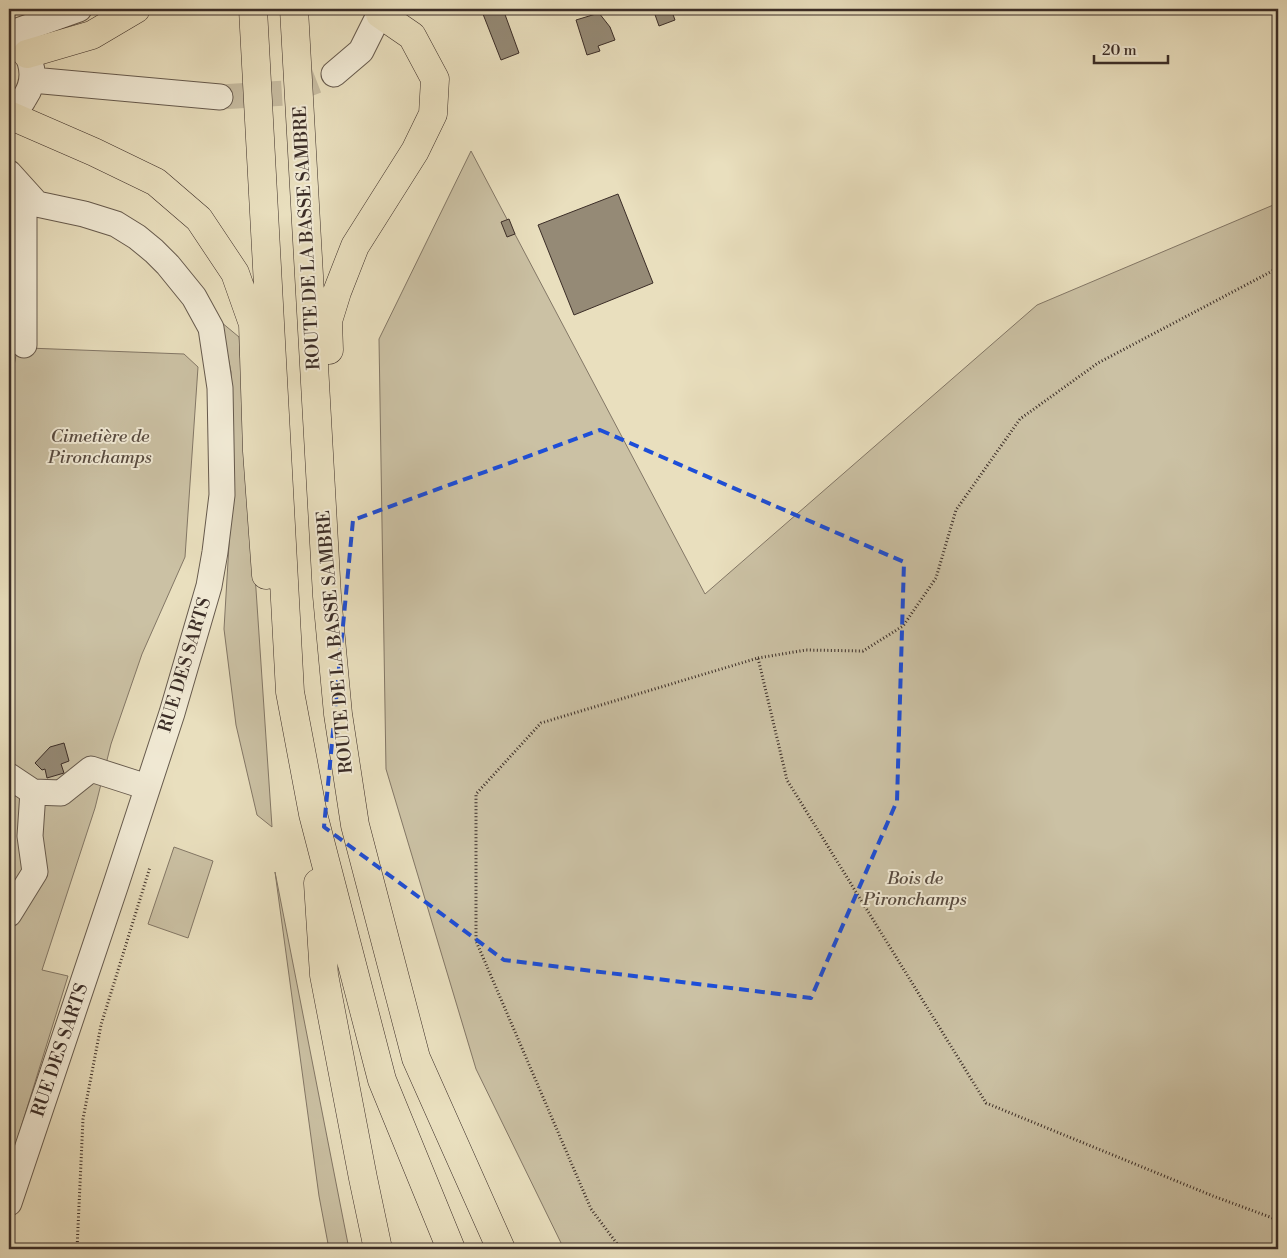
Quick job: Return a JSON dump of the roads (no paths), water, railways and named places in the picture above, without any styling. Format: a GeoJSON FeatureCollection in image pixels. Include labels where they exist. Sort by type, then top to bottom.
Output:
{"type":"FeatureCollection","features":[{"type":"Feature","properties":{"kind":"highway"},"geometry":{"type":"LineString","coordinates":[[15,41],[92,35],[136,9]]}},
{"type":"Feature","properties":{"kind":"highway"},"geometry":{"type":"LineString","coordinates":[[253,9],[290,692]]}},
{"type":"Feature","properties":{"kind":"highway","name":"ROUTE DE LA BASSE SAMBRE"},"geometry":{"type":"LineString","coordinates":[[294,9],[327,596],[338,714],[355,825],[416,1058],[501,1249]]}},
{"type":"Feature","properties":{"kind":"highway"},"geometry":{"type":"LineString","coordinates":[[327,596],[335,526],[328,321],[355,246],[415,151],[433,114],[434,79],[412,36],[381,11]]}},
{"type":"Feature","properties":{"kind":"highway"},"geometry":{"type":"LineString","coordinates":[[9,114],[156,182],[199,219],[235,273],[252,324],[257,451],[270,627],[290,692],[313,814],[382,1080],[451,1249]]}},
{"type":"Feature","properties":{"kind":"highway"},"geometry":{"type":"LineString","coordinates":[[313,814],[324,975],[362,1178],[378,1249]]}},
{"type":"Feature","properties":{"kind":"street"},"geometry":{"type":"LineString","coordinates":[[9,114],[20,105],[28,92],[32,80],[32,64],[15,41],[79,9]]}},
{"type":"Feature","properties":{"kind":"street"},"geometry":{"type":"LineString","coordinates":[[334,74],[361,51],[381,11]]}},
{"type":"Feature","properties":{"kind":"street"},"geometry":{"type":"LineString","coordinates":[[32,80],[220,97]]}},
{"type":"Feature","properties":{"kind":"street"},"geometry":{"type":"LineString","coordinates":[[9,173],[23,202],[24,345]]}},
{"type":"Feature","properties":{"kind":"street","name":"RUE DES SARTS"},"geometry":{"type":"LineString","coordinates":[[9,1203],[172,713],[209,586],[222,495],[220,388],[211,328],[194,297],[154,251],[137,237],[116,224],[84,214],[23,202]]}},
{"type":"Feature","properties":{"kind":"street"},"geometry":{"type":"LineString","coordinates":[[9,776],[33,792],[61,793],[91,769],[148,787]]}},
{"type":"Feature","properties":{"kind":"street"},"geometry":{"type":"LineString","coordinates":[[9,914],[35,872],[30,836],[33,792]]}},
{"type":"Feature","properties":{"kind":"tunnel"},"geometry":{"type":"LineString","coordinates":[[220,97],[285,93],[334,74]]}},
{"type":"Feature","properties":{"kind":"park label","name":"Cimetière de Pironchamps"},"geometry":{"type":"Point","coordinates":[100,446]}},
{"type":"Feature","properties":{"kind":"park label","name":"Bois de Pironchamps"},"geometry":{"type":"Point","coordinates":[915,888]}}]}
